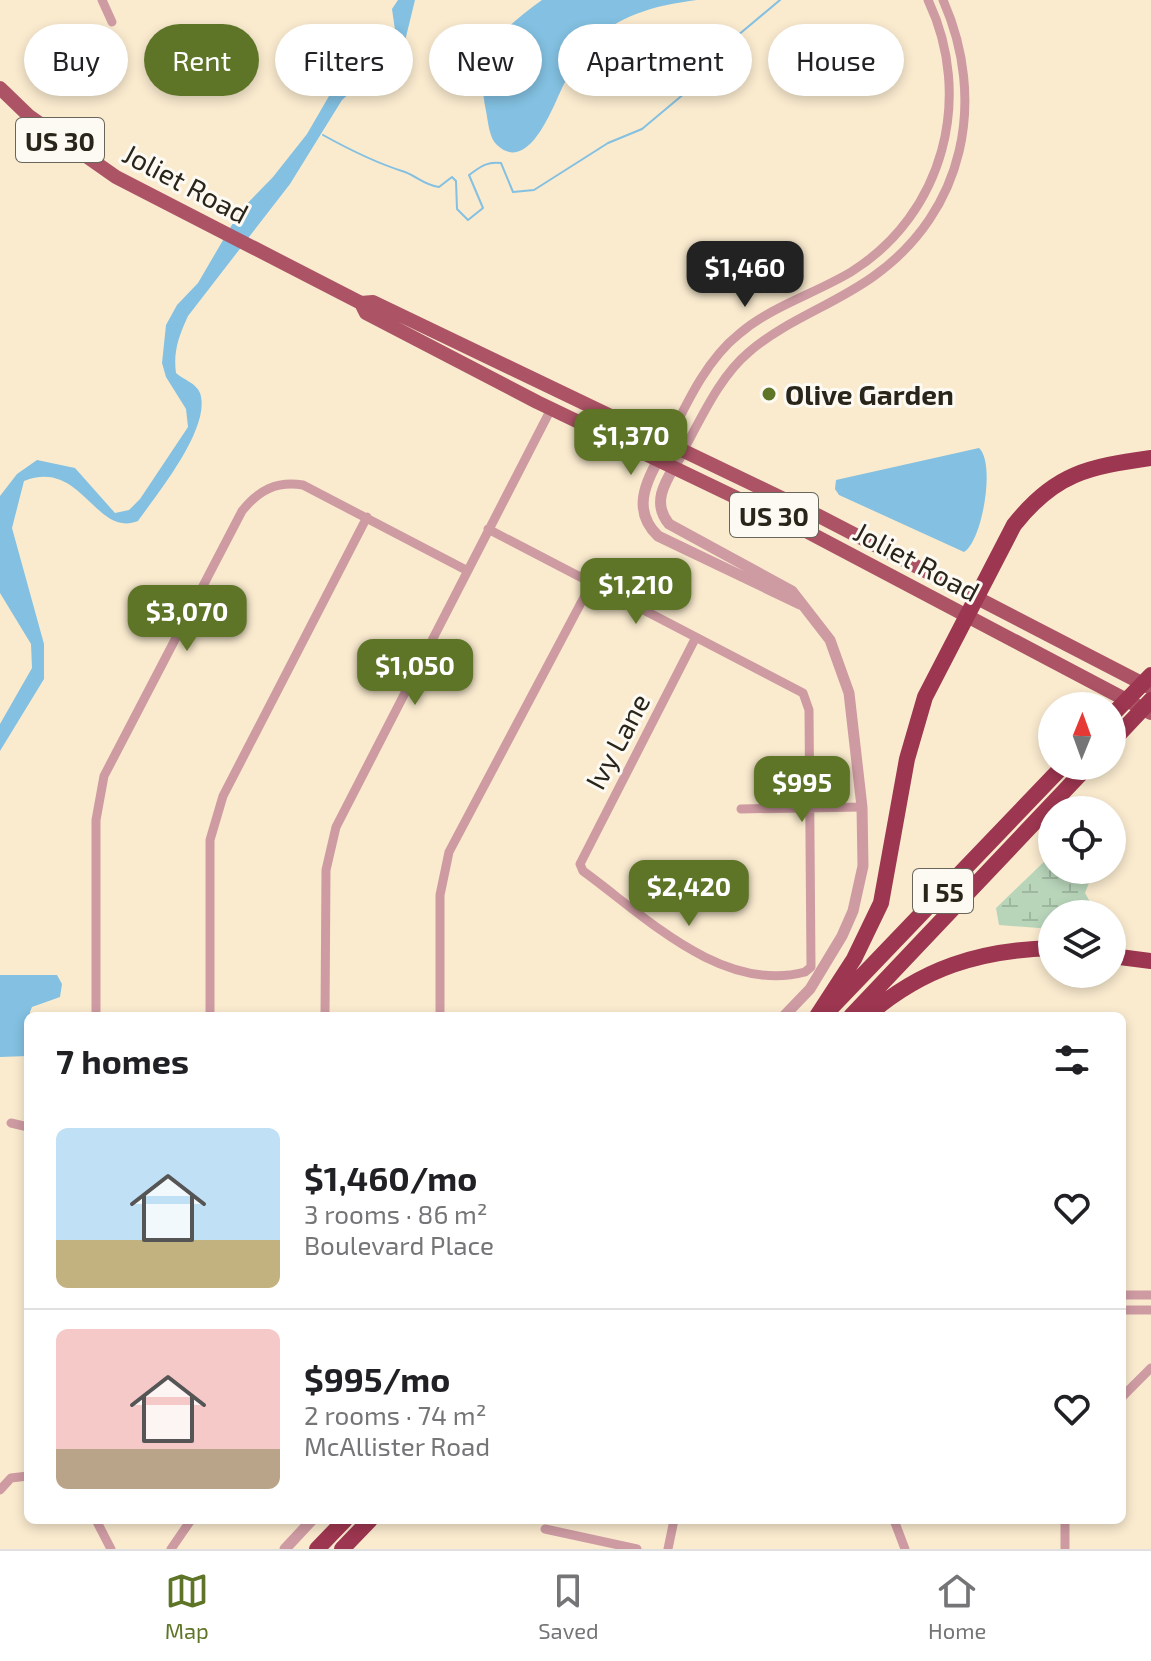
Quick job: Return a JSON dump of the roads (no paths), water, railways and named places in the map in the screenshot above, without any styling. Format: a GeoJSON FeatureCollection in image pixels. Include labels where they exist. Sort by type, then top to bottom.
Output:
{"type":"FeatureCollection","features":[{"type":"Feature","properties":{"kind":"highway"},"geometry":{"type":"LineString","coordinates":[[820,1012],[854,959],[881,903],[916,726],[937,670],[1014,525],[1048,488],[1088,469],[1151,458]]}},
{"type":"Feature","properties":{"kind":"highway"},"geometry":{"type":"LineString","coordinates":[[1126,701],[1151,675]]}},
{"type":"Feature","properties":{"kind":"highway"},"geometry":{"type":"LineString","coordinates":[[1126,726],[1151,700]]}},
{"type":"Feature","properties":{"kind":"highway","name":"I 55"},"geometry":{"type":"LineString","coordinates":[[828,1012],[1050,780]]}},
{"type":"Feature","properties":{"kind":"highway","name":"I 55"},"geometry":{"type":"LineString","coordinates":[[855,1012],[1075,780]]}},
{"type":"Feature","properties":{"kind":"highway"},"geometry":{"type":"LineString","coordinates":[[872,1012],[916,980],[942,966],[1009,950],[1038,949]]}},
{"type":"Feature","properties":{"kind":"highway"},"geometry":{"type":"LineString","coordinates":[[1126,958],[1151,961]]}},
{"type":"Feature","properties":{"kind":"highway"},"geometry":{"type":"LineString","coordinates":[[317,1549],[341,1524]]}},
{"type":"Feature","properties":{"kind":"highway"},"geometry":{"type":"LineString","coordinates":[[342,1549],[366,1524]]}},
{"type":"Feature","properties":{"kind":"main road","name":"Joliet Road"},"geometry":{"type":"LineString","coordinates":[[0,88],[29,116],[68,146],[116,177],[361,303],[373,302],[682,453],[817,515],[1151,688]]}},
{"type":"Feature","properties":{"kind":"main road","name":"Joliet Road"},"geometry":{"type":"LineString","coordinates":[[361,303],[366,313],[388,325],[551,409],[808,532],[1151,713]]}},
{"type":"Feature","properties":{"kind":"street"},"geometry":{"type":"LineString","coordinates":[[102,0],[112,22]]}},
{"type":"Feature","properties":{"kind":"street"},"geometry":{"type":"LineString","coordinates":[[801,604],[658,536],[643,517],[643,495],[658,460],[716,356],[738,334],[768,314],[851,272],[873,256],[910,220],[933,182],[952,91],[944,38],[928,0]]}},
{"type":"Feature","properties":{"kind":"street"},"geometry":{"type":"LineString","coordinates":[[787,1012],[828,964],[853,911],[863,866],[862,807],[843,668],[825,631],[792,591],[669,524],[659,512],[659,499],[723,382],[748,352],[872,277],[918,234],[948,185],[966,116],[967,86],[962,58],[943,0]]}},
{"type":"Feature","properties":{"kind":"street"},"geometry":{"type":"LineString","coordinates":[[949,112],[966,116]]}},
{"type":"Feature","properties":{"kind":"street"},"geometry":{"type":"LineString","coordinates":[[325,1012],[326,870],[336,827],[551,409]]}},
{"type":"Feature","properties":{"kind":"street"},"geometry":{"type":"LineString","coordinates":[[96,1012],[96,820],[104,776],[242,511],[264,490],[289,483],[303,485],[466,570]]}},
{"type":"Feature","properties":{"kind":"street"},"geometry":{"type":"LineString","coordinates":[[210,1012],[210,840],[215,818],[223,796],[367,517]]}},
{"type":"Feature","properties":{"kind":"street"},"geometry":{"type":"LineString","coordinates":[[488,529],[803,693],[806,699],[808,808]]}},
{"type":"Feature","properties":{"kind":"street"},"geometry":{"type":"LineString","coordinates":[[440,1012],[440,895],[449,852],[591,584]]}},
{"type":"Feature","properties":{"kind":"street","name":"Ivy Lane"},"geometry":{"type":"LineString","coordinates":[[695,639],[580,864],[583,871],[704,957],[752,972],[805,972],[811,967],[808,808]]}},
{"type":"Feature","properties":{"kind":"street"},"geometry":{"type":"LineString","coordinates":[[741,809],[862,807]]}},
{"type":"Feature","properties":{"kind":"street"},"geometry":{"type":"LineString","coordinates":[[11,1123],[24,1126]]}},
{"type":"Feature","properties":{"kind":"street"},"geometry":{"type":"LineString","coordinates":[[1126,1295],[1151,1295]]}},
{"type":"Feature","properties":{"kind":"street"},"geometry":{"type":"LineString","coordinates":[[1126,1310],[1151,1310]]}},
{"type":"Feature","properties":{"kind":"street"},"geometry":{"type":"LineString","coordinates":[[1126,1393],[1151,1368]]}},
{"type":"Feature","properties":{"kind":"street"},"geometry":{"type":"LineString","coordinates":[[0,1490],[11,1478],[24,1476]]}},
{"type":"Feature","properties":{"kind":"street"},"geometry":{"type":"LineString","coordinates":[[98,1524],[111,1549]]}},
{"type":"Feature","properties":{"kind":"street"},"geometry":{"type":"LineString","coordinates":[[171,1549],[188,1524]]}},
{"type":"Feature","properties":{"kind":"street"},"geometry":{"type":"LineString","coordinates":[[285,1549],[308,1524]]}},
{"type":"Feature","properties":{"kind":"street"},"geometry":{"type":"LineString","coordinates":[[668,1549],[673,1524]]}},
{"type":"Feature","properties":{"kind":"street"},"geometry":{"type":"LineString","coordinates":[[896,1524],[905,1549]]}},
{"type":"Feature","properties":{"kind":"street"},"geometry":{"type":"LineString","coordinates":[[1065,1524],[1065,1549]]}},
{"type":"Feature","properties":{"kind":"street"},"geometry":{"type":"LineString","coordinates":[[545,1529],[637,1549]]}},
{"type":"Feature","properties":{"kind":"water"},"geometry":{"type":"Polygon","coordinates":[[[398,0],[415,0],[409,24],[394,24],[392,9],[398,0]]]}},
{"type":"Feature","properties":{"kind":"water"},"geometry":{"type":"Polygon","coordinates":[[[542,0],[697,0],[649,10],[616,24],[558,24],[559,96],[548,119],[530,144],[520,151],[509,152],[494,142],[484,96],[542,96],[542,24],[513,23],[542,0]]]}},
{"type":"Feature","properties":{"kind":"water"},"geometry":{"type":"Polygon","coordinates":[[[329,96],[346,96],[290,184],[188,316],[175,358],[176,373],[193,384],[200,393],[202,407],[198,424],[181,460],[138,521],[123,523],[110,519],[60,480],[44,477],[24,481],[12,528],[44,644],[44,679],[0,751],[0,724],[32,668],[31,644],[0,593],[0,496],[17,474],[37,460],[75,468],[115,513],[129,510],[140,499],[188,427],[186,409],[166,377],[162,363],[166,325],[177,305],[198,283],[240,211],[273,177],[307,134],[329,96]]]}},
{"type":"Feature","properties":{"kind":"water"},"geometry":{"type":"Polygon","coordinates":[[[979,448],[986,469],[985,502],[976,534],[964,552],[839,495],[835,489],[836,480],[979,448]]]}},
{"type":"Feature","properties":{"kind":"water"},"geometry":{"type":"Polygon","coordinates":[[[0,975],[57,975],[62,984],[60,997],[24,1012],[24,1056],[0,1057],[0,975]]]}},
{"type":"Feature","properties":{"kind":"waterway"},"geometry":{"type":"LineString","coordinates":[[323,135],[429,185],[439,187],[452,177],[456,181],[457,209],[468,220],[483,208],[469,175],[477,169],[501,163],[513,192],[534,190],[608,143],[642,129],[685,93],[712,57],[780,0]]}},
{"type":"Feature","properties":{"kind":"place","name":"Olive Garden"},"geometry":{"type":"Point","coordinates":[769,394]}}]}
